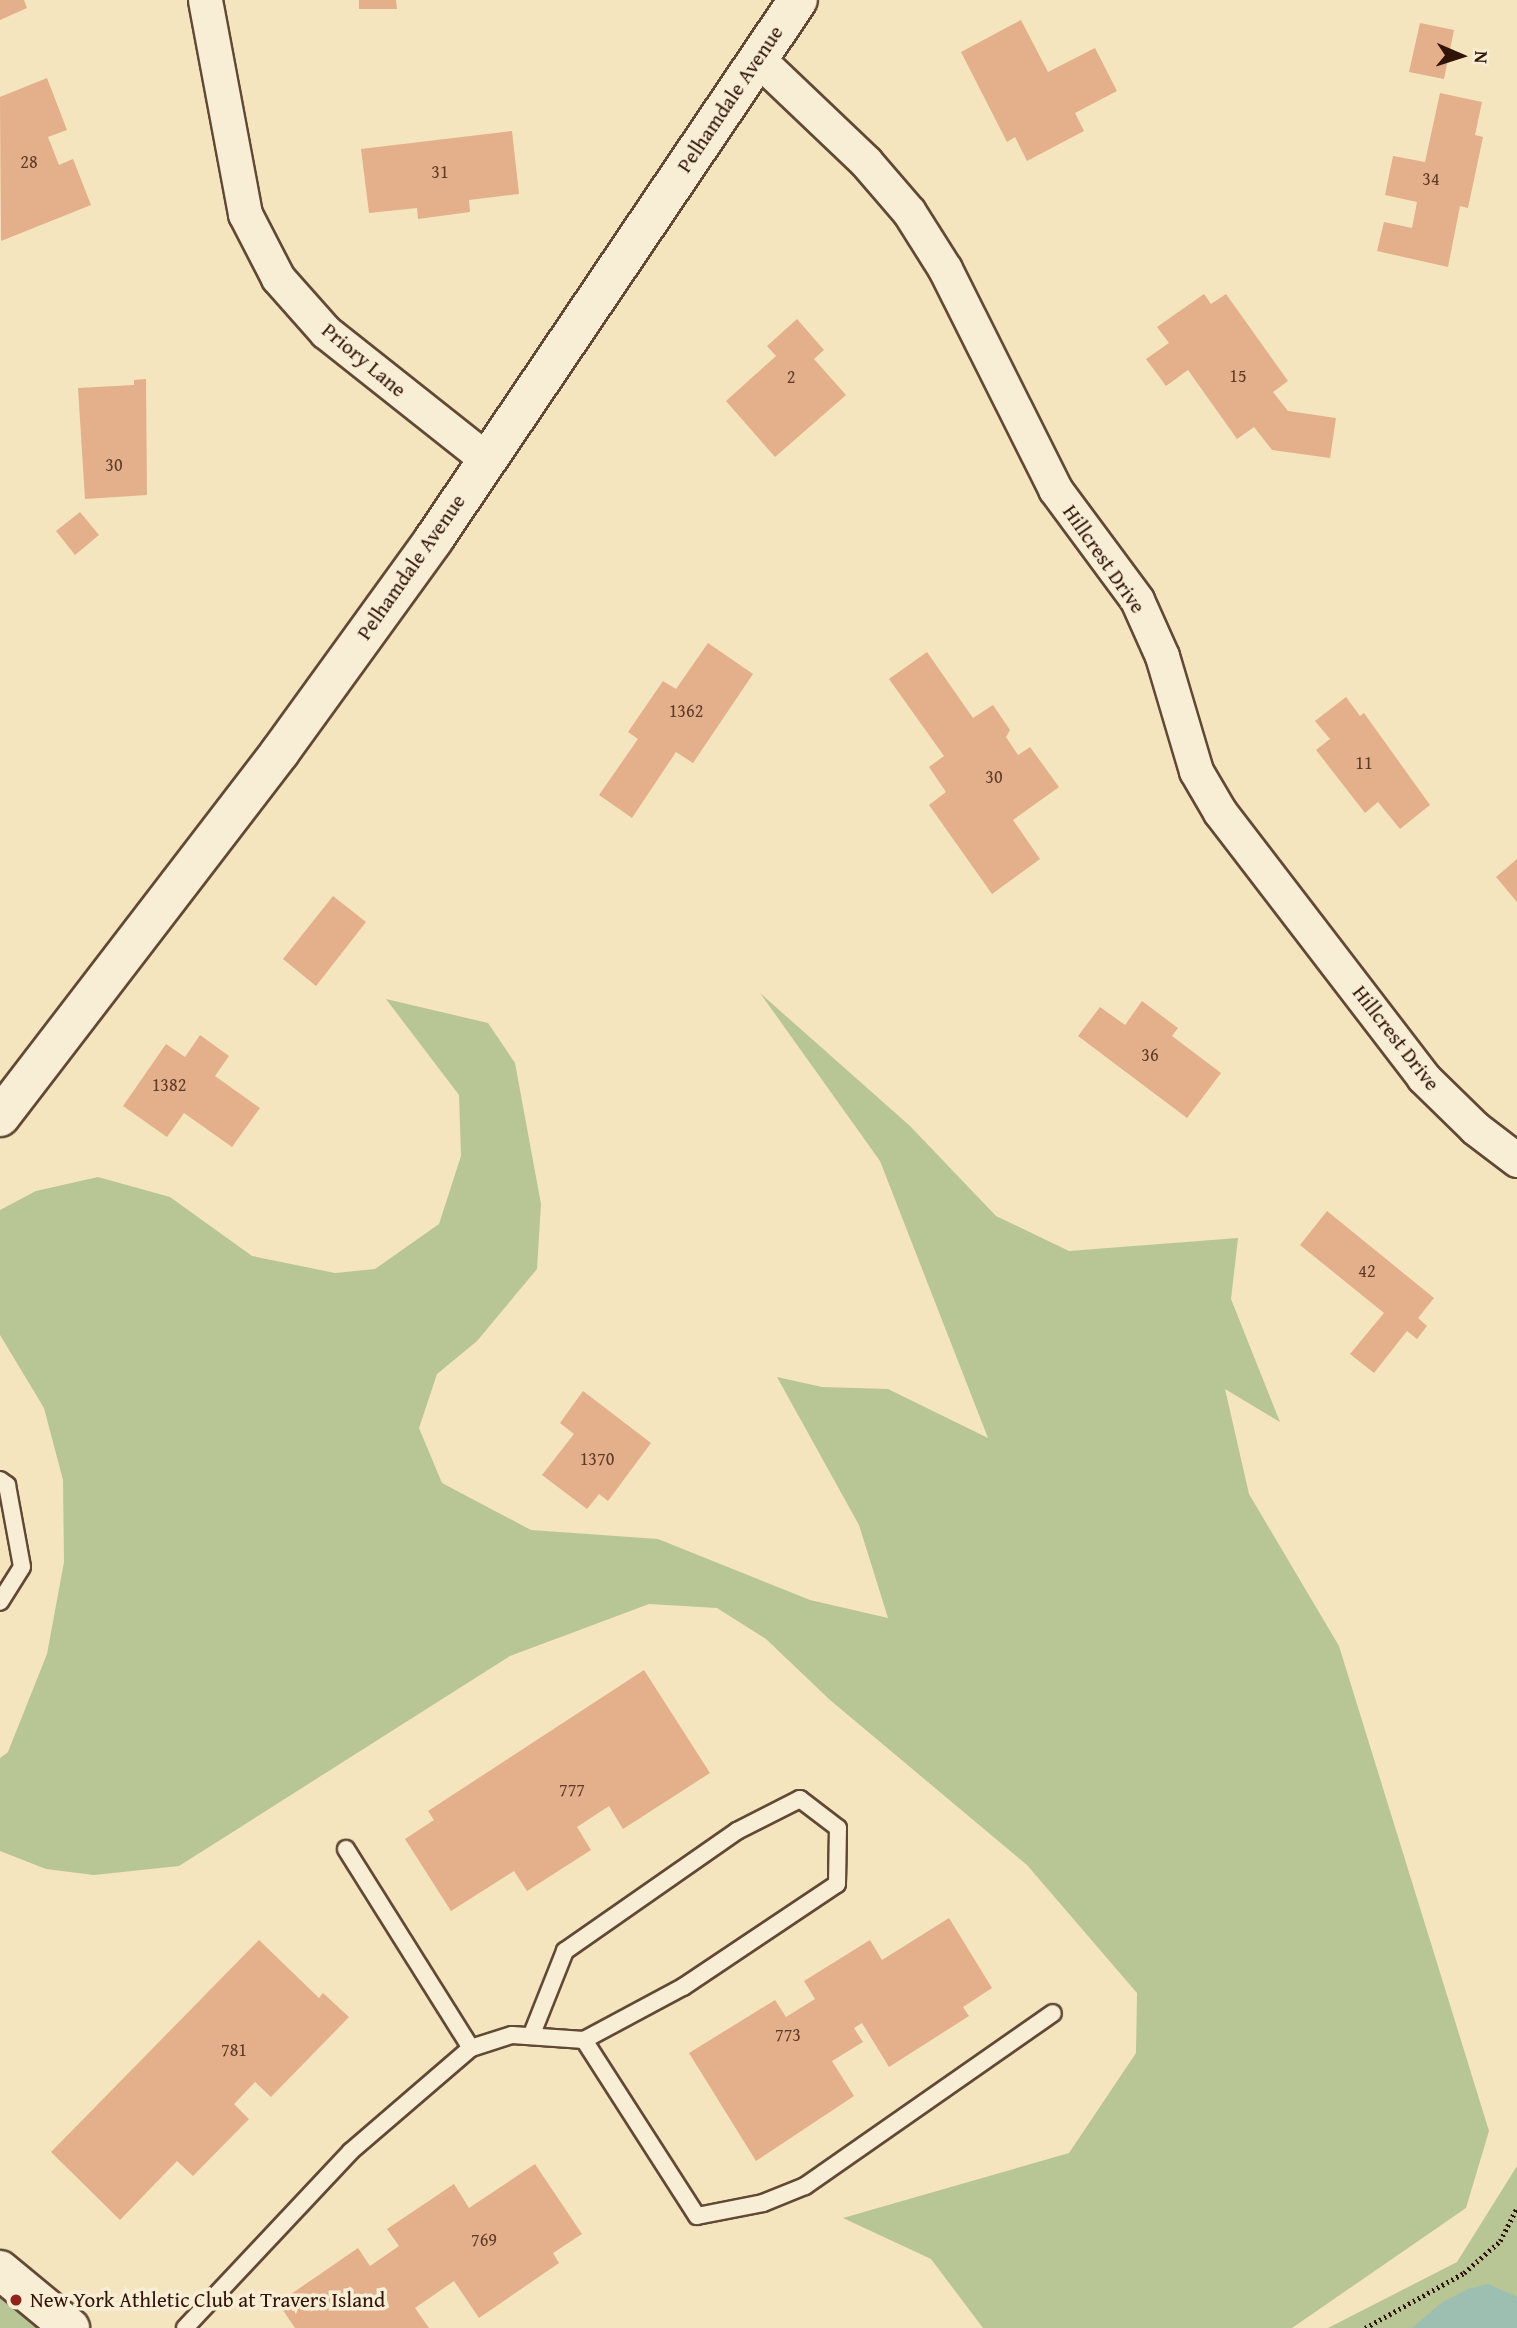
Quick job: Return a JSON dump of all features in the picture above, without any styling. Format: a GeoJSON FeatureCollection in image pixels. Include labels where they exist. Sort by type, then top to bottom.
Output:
{"type":"FeatureCollection","features":[{"type":"Feature","properties":{"kind":"street","name":"Priory Lane"},"geometry":{"type":"LineString","coordinates":[[205,0],[245,214],[278,278],[326,332],[486,459]]}},
{"type":"Feature","properties":{"kind":"street","name":"Pelhamdale Avenue"},"geometry":{"type":"LineString","coordinates":[[4,1101],[280,752],[434,539],[798,0]]}},
{"type":"Feature","properties":{"kind":"street","name":"Hillcrest Drive"},"geometry":{"type":"LineString","coordinates":[[758,59],[866,162],[909,212],[946,269],[1055,489],[1137,600],[1162,656],[1196,771],[1220,812],[1423,1077],[1475,1128],[1517,1160]]}},
{"type":"Feature","properties":{"kind":"street"},"geometry":{"type":"LineString","coordinates":[[0,2270],[70,2328]]}},
{"type":"Feature","properties":{"kind":"lane"},"geometry":{"type":"LineString","coordinates":[[0,1480],[7,1485],[22,1567],[0,1602]]}},
{"type":"Feature","properties":{"kind":"lane"},"geometry":{"type":"LineString","coordinates":[[185,2328],[351,2152],[471,2048],[496,2037],[532,2034],[584,2040],[683,1987],[837,1884],[838,1828],[800,1799],[737,1831],[565,1951],[532,2034]]}},
{"type":"Feature","properties":{"kind":"lane"},"geometry":{"type":"LineString","coordinates":[[346,1849],[471,2048]]}},
{"type":"Feature","properties":{"kind":"lane"},"geometry":{"type":"LineString","coordinates":[[584,2040],[697,2216],[763,2203],[805,2186],[1053,2013]]}},
{"type":"Feature","properties":{"kind":"path"},"geometry":{"type":"LineString","coordinates":[[1365,2328],[1464,2273],[1500,2241],[1517,2207]]}},
{"type":"Feature","properties":{"kind":"green space"},"geometry":{"type":"Polygon","coordinates":[[[760,993],[910,1126],[996,1216],[1069,1251],[1238,1238],[1231,1299],[1280,1422],[1225,1389],[1249,1494],[1339,1646],[1489,2131],[1466,2208],[1292,2328],[983,2328],[931,2259],[843,2218],[1069,2153],[1136,2053],[1137,1993],[1027,1865],[830,1700],[766,1639],[717,1608],[649,1604],[510,1656],[179,1866],[94,1875],[46,1869],[0,1851],[0,1758],[8,1752],[47,1654],[64,1562],[63,1480],[44,1408],[0,1335],[0,1210],[36,1191],[98,1177],[170,1197],[252,1256],[335,1273],[375,1269],[439,1224],[461,1156],[459,1095],[386,999],[488,1023],[515,1063],[541,1204],[537,1269],[477,1341],[437,1374],[419,1428],[442,1483],[531,1530],[658,1539],[810,1600],[888,1618],[859,1525],[777,1377],[822,1387],[888,1389],[988,1438],[880,1161],[760,993]]]}},
{"type":"Feature","properties":{"kind":"green space"},"geometry":{"type":"Polygon","coordinates":[[[1517,2166],[1517,2328],[1328,2328],[1457,2262],[1517,2166]]]}},
{"type":"Feature","properties":{"kind":"green space","name":"New York Athletic Club at Travers Island"},"geometry":{"type":"Polygon","coordinates":[[[0,2272],[65,2328],[0,2328],[0,2272]]]}},
{"type":"Feature","properties":{"kind":"shaded area"},"geometry":{"type":"Polygon","coordinates":[[[1488,2284],[1517,2297],[1517,2328],[1412,2328],[1441,2303],[1468,2289],[1488,2284]]]}},
{"type":"Feature","properties":{"kind":"building"},"geometry":{"type":"Polygon","coordinates":[[[0,0],[24,0],[27,8],[0,20],[0,0]]]}},
{"type":"Feature","properties":{"kind":"building"},"geometry":{"type":"Polygon","coordinates":[[[359,0],[396,0],[397,9],[359,9],[359,0]]]}},
{"type":"Feature","properties":{"kind":"building"},"geometry":{"type":"Polygon","coordinates":[[[1021,20],[1048,72],[1095,48],[1117,91],[1075,113],[1084,131],[1027,161],[1015,137],[1007,142],[961,52],[1021,20]]]}},
{"type":"Feature","properties":{"kind":"building"},"geometry":{"type":"Polygon","coordinates":[[[1420,23],[1454,30],[1444,79],[1409,72],[1420,23]]]}},
{"type":"Feature","properties":{"kind":"building"},"geometry":{"type":"Polygon","coordinates":[[[47,78],[67,130],[48,137],[59,165],[73,159],[91,205],[1,241],[0,97],[47,78]]]}},
{"type":"Feature","properties":{"kind":"building"},"geometry":{"type":"Polygon","coordinates":[[[1440,93],[1482,102],[1475,135],[1483,137],[1468,208],[1460,206],[1448,267],[1377,251],[1384,222],[1412,228],[1417,202],[1385,195],[1393,156],[1425,162],[1440,93]]]}},
{"type":"Feature","properties":{"kind":"building"},"geometry":{"type":"Polygon","coordinates":[[[512,131],[519,194],[469,200],[470,212],[418,219],[417,208],[369,213],[361,149],[512,131]]]}},
{"type":"Feature","properties":{"kind":"building"},"geometry":{"type":"Polygon","coordinates":[[[1204,294],[1211,304],[1226,294],[1288,381],[1273,392],[1288,411],[1336,418],[1330,458],[1272,450],[1254,427],[1237,439],[1188,370],[1166,386],[1146,359],[1169,343],[1157,327],[1204,294]]]}},
{"type":"Feature","properties":{"kind":"building"},"geometry":{"type":"Polygon","coordinates":[[[797,319],[824,350],[814,359],[846,395],[775,457],[726,401],[776,356],[767,346],[797,319]]]}},
{"type":"Feature","properties":{"kind":"building"},"geometry":{"type":"Polygon","coordinates":[[[146,379],[147,495],[85,499],[78,388],[134,385],[134,380],[146,379]]]}},
{"type":"Feature","properties":{"kind":"building"},"geometry":{"type":"Polygon","coordinates":[[[80,512],[99,535],[75,555],[56,531],[80,512]]]}},
{"type":"Feature","properties":{"kind":"building"},"geometry":{"type":"Polygon","coordinates":[[[708,643],[753,674],[693,763],[676,752],[632,818],[599,795],[638,739],[628,732],[663,681],[676,689],[708,643]]]}},
{"type":"Feature","properties":{"kind":"building"},"geometry":{"type":"Polygon","coordinates":[[[927,652],[973,718],[993,705],[1010,730],[1006,737],[1018,755],[1030,747],[1059,787],[1013,820],[1040,859],[992,894],[929,805],[946,792],[929,767],[944,756],[889,679],[927,652]]]}},
{"type":"Feature","properties":{"kind":"building"},"geometry":{"type":"Polygon","coordinates":[[[1346,697],[1360,716],[1364,713],[1430,805],[1400,829],[1378,802],[1365,813],[1316,750],[1330,739],[1315,721],[1346,697]]]}},
{"type":"Feature","properties":{"kind":"building"},"geometry":{"type":"Polygon","coordinates":[[[1517,859],[1517,902],[1496,877],[1517,859]]]}},
{"type":"Feature","properties":{"kind":"building"},"geometry":{"type":"Polygon","coordinates":[[[333,896],[366,922],[316,986],[283,959],[333,896]]]}},
{"type":"Feature","properties":{"kind":"building"},"geometry":{"type":"Polygon","coordinates":[[[1142,1001],[1178,1028],[1172,1036],[1221,1073],[1187,1118],[1078,1036],[1100,1007],[1125,1025],[1142,1001]]]}},
{"type":"Feature","properties":{"kind":"building"},"geometry":{"type":"Polygon","coordinates":[[[200,1035],[229,1056],[215,1076],[260,1108],[232,1147],[184,1113],[167,1137],[123,1106],[166,1044],[185,1057],[200,1035]]]}},
{"type":"Feature","properties":{"kind":"building"},"geometry":{"type":"Polygon","coordinates":[[[1327,1211],[1434,1298],[1418,1318],[1427,1326],[1417,1339],[1407,1331],[1374,1373],[1350,1354],[1384,1313],[1300,1245],[1327,1211]]]}},
{"type":"Feature","properties":{"kind":"building"},"geometry":{"type":"Polygon","coordinates":[[[583,1391],[651,1443],[608,1501],[599,1494],[587,1509],[542,1475],[574,1434],[560,1423],[583,1391]]]}},
{"type":"Feature","properties":{"kind":"building"},"geometry":{"type":"Polygon","coordinates":[[[644,1670],[710,1773],[623,1829],[609,1806],[577,1827],[591,1850],[527,1891],[514,1871],[451,1911],[405,1839],[434,1820],[428,1811],[644,1670]]]}},
{"type":"Feature","properties":{"kind":"building"},"geometry":{"type":"Polygon","coordinates":[[[949,1918],[992,1988],[963,2007],[969,2016],[889,2067],[862,2023],[854,2028],[863,2042],[832,2061],[854,2096],[756,2161],[689,2053],[775,2000],[786,2017],[815,1999],[804,1981],[870,1940],[882,1960],[949,1918]]]}},
{"type":"Feature","properties":{"kind":"building"},"geometry":{"type":"Polygon","coordinates":[[[259,1940],[319,1998],[323,1993],[349,2017],[271,2097],[255,2082],[234,2104],[249,2119],[193,2176],[177,2161],[120,2220],[51,2152],[259,1940]]]}},
{"type":"Feature","properties":{"kind":"building"},"geometry":{"type":"Polygon","coordinates":[[[535,2164],[582,2234],[553,2253],[559,2263],[479,2318],[454,2281],[415,2308],[429,2328],[295,2328],[278,2303],[358,2248],[370,2266],[399,2246],[387,2229],[454,2184],[469,2208],[535,2164]]]}},
{"type":"Feature","properties":{"kind":"place","name":"New York Athletic Club at Travers Island"},"geometry":{"type":"Point","coordinates":[16,2300]}}]}
